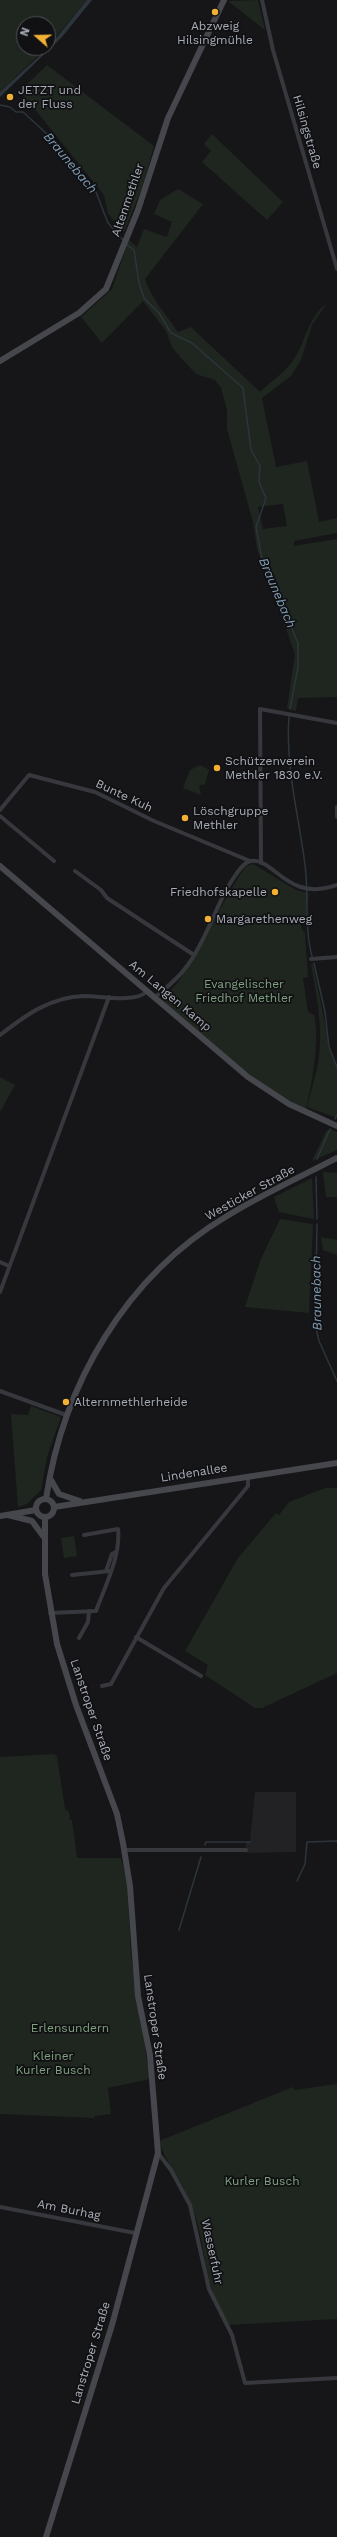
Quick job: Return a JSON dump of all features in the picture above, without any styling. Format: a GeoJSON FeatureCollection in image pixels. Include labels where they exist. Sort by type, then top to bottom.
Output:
{"type":"FeatureCollection","features":[{"type":"Feature","properties":{"kind":"street","name":"Altenmethler"},"geometry":{"type":"LineString","coordinates":[[0,361],[87,308],[106,289],[138,210],[168,118],[224,0]]}},
{"type":"Feature","properties":{"kind":"street","name":"Hilsingstraße"},"geometry":{"type":"LineString","coordinates":[[262,0],[275,58],[337,269]]}},
{"type":"Feature","properties":{"kind":"street"},"geometry":{"type":"LineString","coordinates":[[261,863],[260,709],[337,723]]}},
{"type":"Feature","properties":{"kind":"street","name":"Bunte Kuh"},"geometry":{"type":"LineString","coordinates":[[0,810],[29,775],[95,792],[165,826],[250,861]]}},
{"type":"Feature","properties":{"kind":"street"},"geometry":{"type":"LineString","coordinates":[[337,807],[337,817]]}},
{"type":"Feature","properties":{"kind":"street"},"geometry":{"type":"LineString","coordinates":[[0,816],[54,861]]}},
{"type":"Feature","properties":{"kind":"street"},"geometry":{"type":"LineString","coordinates":[[154,998],[179,976],[194,955],[232,880],[250,861],[261,863],[295,886],[307,890],[337,885]]}},
{"type":"Feature","properties":{"kind":"street","name":"Am Langen Kamp"},"geometry":{"type":"LineString","coordinates":[[0,866],[146,992],[266,1090],[305,1113],[337,1126]]}},
{"type":"Feature","properties":{"kind":"street"},"geometry":{"type":"LineString","coordinates":[[75,871],[101,890],[107,898],[194,955]]}},
{"type":"Feature","properties":{"kind":"street"},"geometry":{"type":"LineString","coordinates":[[311,959],[337,957]]}},
{"type":"Feature","properties":{"kind":"street"},"geometry":{"type":"LineString","coordinates":[[0,1035],[41,1006],[67,998],[137,998],[146,992]]}},
{"type":"Feature","properties":{"kind":"street"},"geometry":{"type":"LineString","coordinates":[[0,1292],[109,997]]}},
{"type":"Feature","properties":{"kind":"street","name":"Westicker Straße"},"geometry":{"type":"LineString","coordinates":[[46,1499],[50,1477],[66,1415],[84,1373],[101,1342],[122,1311],[167,1262],[227,1216],[337,1158]]}},
{"type":"Feature","properties":{"kind":"street"},"geometry":{"type":"LineString","coordinates":[[0,1262],[10,1266]]}},
{"type":"Feature","properties":{"kind":"street"},"geometry":{"type":"LineString","coordinates":[[0,1391],[66,1415]]}},
{"type":"Feature","properties":{"kind":"street","name":"Lindenallee"},"geometry":{"type":"LineString","coordinates":[[54,1507],[337,1463]]}},
{"type":"Feature","properties":{"kind":"street","name":"Lanstroper Straße"},"geometry":{"type":"LineString","coordinates":[[102,1686],[111,1684],[164,1588],[248,1486],[248,1476]]}},
{"type":"Feature","properties":{"kind":"street"},"geometry":{"type":"LineString","coordinates":[[50,1477],[53,1487],[59,1494],[84,1502]]}},
{"type":"Feature","properties":{"kind":"street"},"geometry":{"type":"LineString","coordinates":[[46,1499],[52,1502],[54,1507],[53,1513],[45,1517],[39,1515],[36,1510],[38,1502],[46,1499]]}},
{"type":"Feature","properties":{"kind":"street"},"geometry":{"type":"LineString","coordinates":[[0,1516],[36,1510]]}},
{"type":"Feature","properties":{"kind":"street"},"geometry":{"type":"LineString","coordinates":[[8,1515],[32,1520],[43,1538]]}},
{"type":"Feature","properties":{"kind":"street","name":"Lanstroper Straße"},"geometry":{"type":"LineString","coordinates":[[45,1517],[43,1538],[45,1574],[50,1613],[57,1644],[93,1750],[117,1814],[124,1850],[130,1886],[138,1996],[150,2055],[158,2153],[135,2233],[112,2325],[46,2537]]}},
{"type":"Feature","properties":{"kind":"street"},"geometry":{"type":"LineString","coordinates":[[50,1613],[96,1611],[108,1571],[117,1551],[119,1540],[118,1529],[84,1534]]}},
{"type":"Feature","properties":{"kind":"street"},"geometry":{"type":"LineString","coordinates":[[72,1575],[108,1571]]}},
{"type":"Feature","properties":{"kind":"street"},"geometry":{"type":"LineString","coordinates":[[79,1638],[88,1622],[89,1611]]}},
{"type":"Feature","properties":{"kind":"street"},"geometry":{"type":"LineString","coordinates":[[136,1638],[200,1676]]}},
{"type":"Feature","properties":{"kind":"street"},"geometry":{"type":"LineString","coordinates":[[124,1850],[246,1850]]}},
{"type":"Feature","properties":{"kind":"street","name":"Wasserfuhr"},"geometry":{"type":"LineString","coordinates":[[158,2153],[172,2170],[190,2205],[209,2289],[232,2336],[245,2383],[337,2378]]}},
{"type":"Feature","properties":{"kind":"street","name":"Am Burhag"},"geometry":{"type":"LineString","coordinates":[[0,2207],[135,2233]]}},
{"type":"Feature","properties":{"kind":"shaded area"},"geometry":{"type":"Polygon","coordinates":[[[87,0],[92,0],[56,43],[56,38],[87,0]]]}},
{"type":"Feature","properties":{"kind":"shaded area"},"geometry":{"type":"Polygon","coordinates":[[[39,56],[42,56],[0,97],[0,92],[39,56]]]}},
{"type":"Feature","properties":{"kind":"shaded area"},"geometry":{"type":"Polygon","coordinates":[[[255,1792],[296,1792],[296,1852],[246,1853],[246,1841],[250,1841],[255,1792]]]}},
{"type":"Feature","properties":{"kind":"green space"},"geometry":{"type":"Polygon","coordinates":[[[0,0],[87,0],[56,37],[56,16],[16,16],[16,56],[38,56],[0,92],[0,0]]]}},
{"type":"Feature","properties":{"kind":"green space"},"geometry":{"type":"Polygon","coordinates":[[[258,0],[265,30],[228,1],[258,0]]]}},
{"type":"Feature","properties":{"kind":"green space"},"geometry":{"type":"Polygon","coordinates":[[[47,65],[154,146],[142,188],[124,232],[108,214],[104,195],[20,91],[47,65]]]}},
{"type":"Feature","properties":{"kind":"green space"},"geometry":{"type":"Polygon","coordinates":[[[212,134],[283,202],[267,220],[202,162],[211,151],[204,144],[212,134]]]}},
{"type":"Feature","properties":{"kind":"green space"},"geometry":{"type":"Polygon","coordinates":[[[178,189],[203,204],[145,279],[151,294],[178,332],[191,327],[260,392],[292,362],[301,347],[315,316],[327,303],[312,325],[301,360],[291,376],[262,398],[276,467],[307,461],[319,522],[337,518],[337,533],[294,541],[294,546],[337,539],[337,697],[298,698],[296,711],[287,708],[295,654],[257,549],[253,522],[227,429],[227,410],[221,388],[215,380],[196,374],[181,358],[172,347],[166,331],[143,301],[102,343],[81,317],[112,289],[129,240],[137,247],[144,229],[167,237],[172,222],[154,214],[160,200],[178,189]],[[283,504],[258,507],[263,529],[287,526],[283,504]]]}},
{"type":"Feature","properties":{"kind":"green space"},"geometry":{"type":"Polygon","coordinates":[[[200,765],[209,770],[205,784],[199,786],[201,795],[183,788],[190,770],[200,765]]]}},
{"type":"Feature","properties":{"kind":"green space","name":"Evangelischer Friedhof Methler"},"geometry":{"type":"Polygon","coordinates":[[[253,864],[296,890],[309,893],[306,916],[301,921],[301,928],[305,933],[308,977],[303,978],[308,1012],[314,1015],[316,1025],[316,1049],[311,1088],[306,1109],[267,1086],[249,1073],[213,1045],[162,1000],[179,981],[240,874],[246,866],[253,864]]]}},
{"type":"Feature","properties":{"kind":"green space"},"geometry":{"type":"Polygon","coordinates":[[[311,964],[313,964],[330,1049],[337,1065],[337,1118],[307,1107],[317,1069],[320,1044],[318,1010],[311,964]]]}},
{"type":"Feature","properties":{"kind":"green space"},"geometry":{"type":"Polygon","coordinates":[[[0,1077],[15,1085],[0,1112],[0,1077]]]}},
{"type":"Feature","properties":{"kind":"green space"},"geometry":{"type":"Polygon","coordinates":[[[331,1129],[337,1132],[337,1150],[312,1161],[326,1131],[331,1129]]]}},
{"type":"Feature","properties":{"kind":"green space"},"geometry":{"type":"Polygon","coordinates":[[[323,1172],[337,1173],[337,1197],[326,1197],[323,1172]]]}},
{"type":"Feature","properties":{"kind":"green space"},"geometry":{"type":"Polygon","coordinates":[[[312,1178],[314,1219],[279,1212],[274,1197],[312,1178]]]}},
{"type":"Feature","properties":{"kind":"green space"},"geometry":{"type":"Polygon","coordinates":[[[280,1219],[313,1224],[309,1313],[245,1307],[260,1261],[280,1219]]]}},
{"type":"Feature","properties":{"kind":"green space"},"geometry":{"type":"Polygon","coordinates":[[[321,1237],[337,1240],[337,1255],[323,1250],[321,1237]]]}},
{"type":"Feature","properties":{"kind":"green space"},"geometry":{"type":"Polygon","coordinates":[[[31,1406],[61,1417],[47,1457],[41,1490],[27,1504],[18,1507],[11,1414],[28,1415],[31,1406]]]}},
{"type":"Feature","properties":{"kind":"green space"},"geometry":{"type":"Polygon","coordinates":[[[325,1488],[337,1488],[337,1673],[262,1708],[255,1708],[205,1675],[208,1665],[185,1651],[238,1558],[276,1513],[279,1515],[289,1502],[325,1488]]]}},
{"type":"Feature","properties":{"kind":"green space"},"geometry":{"type":"Polygon","coordinates":[[[74,1536],[77,1556],[64,1558],[61,1538],[74,1536]]]}},
{"type":"Feature","properties":{"kind":"green space","name":"Kleiner Kurler Busch"},"geometry":{"type":"Polygon","coordinates":[[[54,1754],[57,1757],[65,1809],[69,1812],[70,1820],[72,1820],[77,1858],[121,1858],[127,1881],[131,1955],[150,2079],[108,2088],[111,2114],[95,2116],[94,2118],[0,2114],[0,1757],[54,1754]]]}},
{"type":"Feature","properties":{"kind":"green space","name":"Kurler Busch"},"geometry":{"type":"Polygon","coordinates":[[[337,2084],[337,2319],[229,2325],[220,2310],[209,2280],[200,2235],[191,2204],[159,2141],[293,2087],[294,2090],[337,2084]]]}},
{"type":"Feature","properties":{"kind":"waterway","name":"Braunebach"},"geometry":{"type":"LineString","coordinates":[[0,105],[10,107],[16,112],[23,112],[46,133],[96,192],[108,223],[123,240]]}},
{"type":"Feature","properties":{"kind":"waterway","name":"Braunebach"},"geometry":{"type":"LineString","coordinates":[[127,245],[134,250],[139,283],[144,298],[159,313],[171,333],[192,343],[243,388],[251,450],[260,466],[259,482],[266,498],[256,527],[262,559],[298,643],[298,667],[290,709]]}},
{"type":"Feature","properties":{"kind":"waterway","name":"Braunebach"},"geometry":{"type":"LineString","coordinates":[[289,717],[289,754],[293,791],[305,865],[307,888],[307,923],[312,956]]}},
{"type":"Feature","properties":{"kind":"waterway","name":"Braunebach"},"geometry":{"type":"LineString","coordinates":[[314,963],[325,1012],[329,1047],[337,1067]]}},
{"type":"Feature","properties":{"kind":"waterway","name":"Braunebach"},"geometry":{"type":"LineString","coordinates":[[335,1119],[337,1115]]}},
{"type":"Feature","properties":{"kind":"waterway","name":"Braunebach"},"geometry":{"type":"LineString","coordinates":[[317,1159],[330,1129]]}},
{"type":"Feature","properties":{"kind":"waterway","name":"Braunebach"},"geometry":{"type":"LineString","coordinates":[[316,1177],[317,1219]]}},
{"type":"Feature","properties":{"kind":"waterway","name":"Braunebach"},"geometry":{"type":"LineString","coordinates":[[317,1224],[315,1324],[319,1341],[337,1381]]}},
{"type":"Feature","properties":{"kind":"waterway"},"geometry":{"type":"LineString","coordinates":[[297,1881],[305,1864],[307,1842],[337,1841]]}},
{"type":"Feature","properties":{"kind":"waterway"},"geometry":{"type":"LineString","coordinates":[[205,1845],[206,1842],[250,1842]]}},
{"type":"Feature","properties":{"kind":"waterway"},"geometry":{"type":"LineString","coordinates":[[179,1930],[201,1857]]}},
{"type":"Feature","properties":{"kind":"place","name":"Abzweig Hilsingmühle"},"geometry":{"type":"Point","coordinates":[215,12]}},
{"type":"Feature","properties":{"kind":"place","name":"JETZT und der Fluss"},"geometry":{"type":"Point","coordinates":[10,97]}},
{"type":"Feature","properties":{"kind":"place","name":"Schützenverein Methler 1830 e.V."},"geometry":{"type":"Point","coordinates":[217,768]}},
{"type":"Feature","properties":{"kind":"place","name":"Löschgruppe Methler"},"geometry":{"type":"Point","coordinates":[185,818]}},
{"type":"Feature","properties":{"kind":"place","name":"Friedhofskapelle"},"geometry":{"type":"Point","coordinates":[275,892]}},
{"type":"Feature","properties":{"kind":"place","name":"Margarethenweg"},"geometry":{"type":"Point","coordinates":[208,919]}},
{"type":"Feature","properties":{"kind":"place","name":"Alternmethlerheide"},"geometry":{"type":"Point","coordinates":[66,1402]}},
{"type":"Feature","properties":{"kind":"park label","name":"Erlensundern"},"geometry":{"type":"Point","coordinates":[70,2028]}}]}
